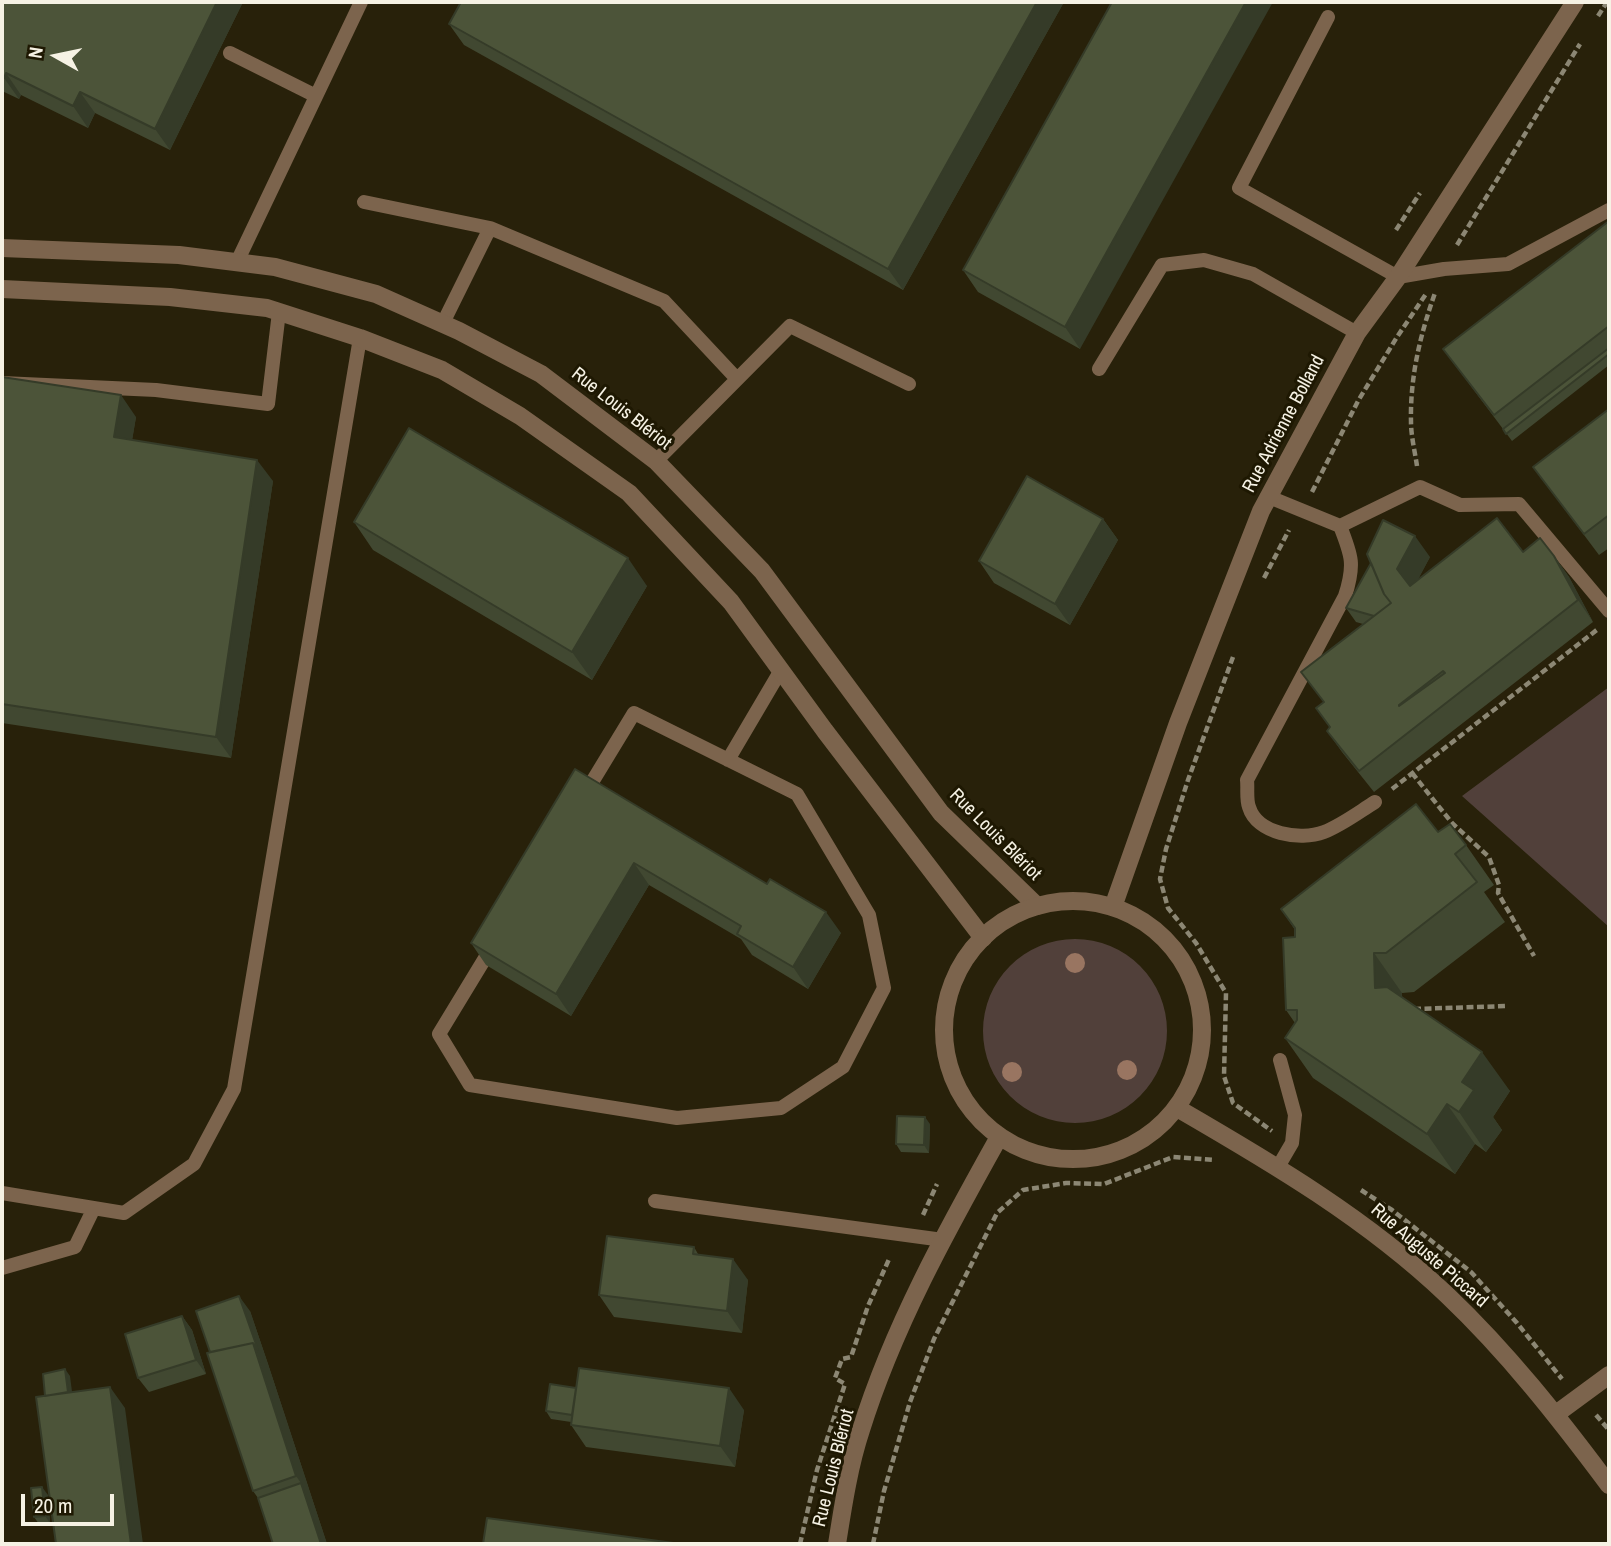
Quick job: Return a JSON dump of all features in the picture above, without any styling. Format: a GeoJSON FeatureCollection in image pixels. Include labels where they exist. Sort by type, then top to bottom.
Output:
{"type":"FeatureCollection","features":[{"type":"Feature","properties":{"kind":"street","name":"Rue Adrienne Bolland"},"geometry":{"type":"LineString","coordinates":[[1113,907],[1178,723],[1261,511],[1357,333],[1398,277],[1574,2]]}},
{"type":"Feature","properties":{"kind":"street","name":"Rue Louis Blériot"},"geometry":{"type":"LineString","coordinates":[[2,248],[179,255],[275,267],[376,294],[443,323],[541,374],[656,461],[762,571],[941,813],[1037,906]]}},
{"type":"Feature","properties":{"kind":"street"},"geometry":{"type":"LineString","coordinates":[[2,289],[170,298],[267,308],[360,338],[442,370],[520,416],[629,493],[731,602],[983,938]]}},
{"type":"Feature","properties":{"kind":"street"},"geometry":{"type":"LineString","coordinates":[[1075,900],[1113,907],[1149,925],[1178,954],[1196,990],[1203,1031],[1196,1072],[1177,1108],[1152,1134],[1115,1153],[1090,1159],[1065,1160],[1038,1155],[1012,1145],[999,1136],[972,1110],[959,1089],[953,1078],[944,1041],[947,1003],[960,968],[983,938],[1008,918],[1037,906],[1075,900]]}},
{"type":"Feature","properties":{"kind":"street","name":"Rue Auguste Piccard"},"geometry":{"type":"LineString","coordinates":[[1177,1108],[1278,1167],[1370,1230],[1446,1294],[1498,1345],[1556,1414],[1609,1485]]}},
{"type":"Feature","properties":{"kind":"street","name":"Rue Louis Blériot"},"geometry":{"type":"LineString","coordinates":[[837,1544],[861,1431],[893,1345],[943,1240],[999,1136]]}},
{"type":"Feature","properties":{"kind":"street"},"geometry":{"type":"LineString","coordinates":[[1556,1414],[1609,1375]]}},
{"type":"Feature","properties":{"kind":"lane"},"geometry":{"type":"LineString","coordinates":[[237,262],[361,2]]}},
{"type":"Feature","properties":{"kind":"lane"},"geometry":{"type":"LineString","coordinates":[[1328,17],[1239,188],[1398,277],[1444,269],[1508,264],[1609,210]]}},
{"type":"Feature","properties":{"kind":"lane"},"geometry":{"type":"LineString","coordinates":[[230,53],[316,96]]}},
{"type":"Feature","properties":{"kind":"lane"},"geometry":{"type":"LineString","coordinates":[[364,202],[490,228],[664,302],[737,379]]}},
{"type":"Feature","properties":{"kind":"lane"},"geometry":{"type":"LineString","coordinates":[[443,323],[490,228]]}},
{"type":"Feature","properties":{"kind":"lane"},"geometry":{"type":"LineString","coordinates":[[1099,369],[1161,265],[1204,260],[1253,274],[1357,333]]}},
{"type":"Feature","properties":{"kind":"lane"},"geometry":{"type":"LineString","coordinates":[[2,383],[156,390],[268,404],[279,312]]}},
{"type":"Feature","properties":{"kind":"lane"},"geometry":{"type":"LineString","coordinates":[[656,461],[790,326],[909,384]]}},
{"type":"Feature","properties":{"kind":"lane"},"geometry":{"type":"LineString","coordinates":[[2,1193],[124,1213],[194,1164],[234,1089],[360,338]]}},
{"type":"Feature","properties":{"kind":"lane"},"geometry":{"type":"LineString","coordinates":[[1340,526],[1420,487],[1460,506],[1519,504],[1609,611]]}},
{"type":"Feature","properties":{"kind":"lane"},"geometry":{"type":"LineString","coordinates":[[1269,497],[1340,526],[1349,550],[1352,572],[1345,596],[1247,779],[1248,806],[1256,820],[1274,831],[1297,836],[1322,833],[1375,802]]}},
{"type":"Feature","properties":{"kind":"lane"},"geometry":{"type":"LineString","coordinates":[[728,760],[781,670]]}},
{"type":"Feature","properties":{"kind":"lane"},"geometry":{"type":"LineString","coordinates":[[634,713],[728,760],[797,794],[869,915],[884,988],[843,1067],[781,1108],[677,1118],[470,1085],[439,1034],[634,713]]}},
{"type":"Feature","properties":{"kind":"lane"},"geometry":{"type":"LineString","coordinates":[[1278,1167],[1292,1143],[1295,1115],[1280,1060]]}},
{"type":"Feature","properties":{"kind":"lane"},"geometry":{"type":"LineString","coordinates":[[655,1201],[943,1240]]}},
{"type":"Feature","properties":{"kind":"lane"},"geometry":{"type":"LineString","coordinates":[[2,1268],[75,1247],[94,1208]]}},
{"type":"Feature","properties":{"kind":"path"},"geometry":{"type":"LineString","coordinates":[[1592,25],[1607,2]]}},
{"type":"Feature","properties":{"kind":"path"},"geometry":{"type":"LineString","coordinates":[[1260,586],[1300,510],[1322,476],[1359,401],[1397,337],[1444,269],[1469,222],[1585,36]]}},
{"type":"Feature","properties":{"kind":"path"},"geometry":{"type":"LineString","coordinates":[[1420,487],[1410,424],[1413,376],[1423,326],[1444,269]]}},
{"type":"Feature","properties":{"kind":"path"},"geometry":{"type":"LineString","coordinates":[[1375,802],[1598,628]]}},
{"type":"Feature","properties":{"kind":"path"},"geometry":{"type":"LineString","coordinates":[[1234,653],[1188,780],[1166,849],[1160,879],[1168,908],[1196,943],[1226,993],[1224,1076],[1233,1103],[1255,1121],[1292,1143]]}},
{"type":"Feature","properties":{"kind":"path"},"geometry":{"type":"LineString","coordinates":[[1412,773],[1452,823],[1489,857],[1499,885],[1498,892],[1534,956]]}},
{"type":"Feature","properties":{"kind":"path"},"geometry":{"type":"LineString","coordinates":[[1403,1009],[1507,1006]]}},
{"type":"Feature","properties":{"kind":"path"},"geometry":{"type":"LineString","coordinates":[[873,1544],[884,1491],[910,1402],[934,1339],[997,1213],[1023,1190],[1066,1183],[1104,1184],[1173,1157],[1217,1160]]}},
{"type":"Feature","properties":{"kind":"path"},"geometry":{"type":"LineString","coordinates":[[800,1544],[817,1469],[845,1384],[835,1378],[842,1359],[851,1357],[888,1258],[914,1236],[937,1184]]}},
{"type":"Feature","properties":{"kind":"path"},"geometry":{"type":"LineString","coordinates":[[1350,1184],[1392,1210],[1471,1272],[1558,1371],[1575,1400],[1599,1418],[1609,1430]]}},
{"type":"Feature","properties":{"kind":"shaded area"},"geometry":{"type":"Polygon","coordinates":[[[1609,687],[1609,927],[1462,796],[1609,687]]]}},
{"type":"Feature","properties":{"kind":"shaded area"},"geometry":{"type":"Polygon","coordinates":[[[1075,939],[1110,946],[1140,966],[1160,996],[1167,1031],[1160,1066],[1140,1096],[1110,1116],[1075,1123],[1040,1116],[1010,1096],[990,1066],[983,1031],[990,996],[1010,966],[1040,946],[1075,939]]]}},
{"type":"Feature","properties":{"kind":"building"},"geometry":{"type":"Polygon","coordinates":[[[2,2],[217,2],[155,129],[80,92],[73,106],[6,73],[4,78],[2,77],[2,2]]]}},
{"type":"Feature","properties":{"kind":"building"},"geometry":{"type":"Polygon","coordinates":[[[461,2],[1037,2],[888,269],[449,24],[461,2]]]}},
{"type":"Feature","properties":{"kind":"building"},"geometry":{"type":"Polygon","coordinates":[[[1112,2],[1246,2],[1065,327],[963,270],[1112,2]]]}},
{"type":"Feature","properties":{"kind":"building"},"geometry":{"type":"Polygon","coordinates":[[[1609,221],[1609,326],[1494,415],[1443,349],[1609,221]]]}},
{"type":"Feature","properties":{"kind":"building"},"geometry":{"type":"Polygon","coordinates":[[[1609,348],[1609,354],[1506,434],[1503,429],[1609,348]]]}},
{"type":"Feature","properties":{"kind":"building"},"geometry":{"type":"Polygon","coordinates":[[[2,377],[121,395],[114,437],[257,460],[216,737],[2,704],[2,377]]]}},
{"type":"Feature","properties":{"kind":"building"},"geometry":{"type":"Polygon","coordinates":[[[1609,409],[1609,515],[1584,534],[1533,467],[1609,409]]]}},
{"type":"Feature","properties":{"kind":"building"},"geometry":{"type":"Polygon","coordinates":[[[409,428],[628,558],[572,652],[354,522],[409,428]]]}},
{"type":"Feature","properties":{"kind":"building"},"geometry":{"type":"Polygon","coordinates":[[[1027,476],[1103,519],[1055,604],[979,561],[1027,476]]]}},
{"type":"Feature","properties":{"kind":"building"},"geometry":{"type":"Polygon","coordinates":[[[1497,518],[1523,552],[1540,538],[1554,556],[1578,600],[1359,771],[1327,731],[1330,727],[1316,708],[1324,702],[1301,672],[1391,603],[1384,594],[1367,554],[1383,520],[1415,536],[1397,569],[1410,586],[1497,518]],[[1443,671],[1399,706],[1445,673],[1443,671]]]}},
{"type":"Feature","properties":{"kind":"building"},"geometry":{"type":"Polygon","coordinates":[[[1371,563],[1384,594],[1391,603],[1374,616],[1346,608],[1371,563]]]}},
{"type":"Feature","properties":{"kind":"building"},"geometry":{"type":"Polygon","coordinates":[[[575,769],[767,884],[770,879],[826,912],[793,967],[737,934],[741,926],[634,863],[556,994],[471,943],[575,769]]]}},
{"type":"Feature","properties":{"kind":"building"},"geometry":{"type":"Polygon","coordinates":[[[1416,804],[1438,832],[1450,824],[1466,845],[1455,854],[1477,882],[1386,953],[1374,953],[1375,988],[1387,987],[1482,1052],[1462,1082],[1474,1090],[1459,1112],[1447,1104],[1427,1134],[1285,1038],[1297,1020],[1297,1010],[1286,1010],[1283,938],[1295,937],[1295,928],[1281,909],[1416,804]]]}},
{"type":"Feature","properties":{"kind":"building"},"geometry":{"type":"Polygon","coordinates":[[[897,1116],[925,1117],[924,1145],[896,1144],[897,1116]]]}},
{"type":"Feature","properties":{"kind":"building"},"geometry":{"type":"Polygon","coordinates":[[[607,1236],[694,1247],[693,1254],[733,1259],[727,1311],[599,1295],[607,1236]]]}},
{"type":"Feature","properties":{"kind":"building"},"geometry":{"type":"Polygon","coordinates":[[[239,1296],[258,1350],[253,1343],[210,1352],[196,1311],[239,1296]]]}},
{"type":"Feature","properties":{"kind":"building"},"geometry":{"type":"Polygon","coordinates":[[[182,1316],[196,1360],[138,1378],[125,1334],[182,1316]]]}},
{"type":"Feature","properties":{"kind":"building"},"geometry":{"type":"Polygon","coordinates":[[[253,1343],[296,1476],[253,1491],[207,1353],[253,1343]]]}},
{"type":"Feature","properties":{"kind":"building"},"geometry":{"type":"Polygon","coordinates":[[[579,1368],[729,1388],[720,1446],[571,1425],[579,1368]]]}},
{"type":"Feature","properties":{"kind":"building"},"geometry":{"type":"Polygon","coordinates":[[[65,1369],[68,1392],[45,1396],[43,1374],[65,1369]]]}},
{"type":"Feature","properties":{"kind":"building"},"geometry":{"type":"Polygon","coordinates":[[[550,1384],[576,1388],[572,1415],[546,1411],[550,1384]]]}},
{"type":"Feature","properties":{"kind":"building"},"geometry":{"type":"Polygon","coordinates":[[[110,1387],[131,1544],[56,1544],[36,1397],[110,1387]]]}},
{"type":"Feature","properties":{"kind":"building"},"geometry":{"type":"Polygon","coordinates":[[[301,1483],[321,1544],[273,1544],[258,1498],[301,1483]]]}},
{"type":"Feature","properties":{"kind":"building"},"geometry":{"type":"Polygon","coordinates":[[[42,1487],[45,1516],[34,1517],[31,1488],[42,1487]]]}},
{"type":"Feature","properties":{"kind":"building"},"geometry":{"type":"Polygon","coordinates":[[[487,1518],[681,1544],[483,1544],[487,1518]]]}}]}
